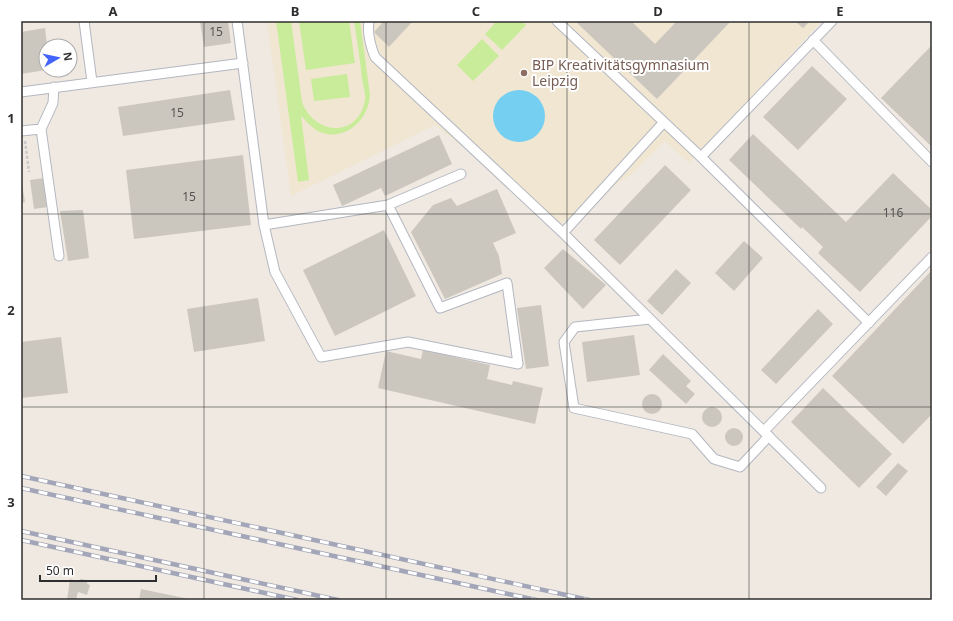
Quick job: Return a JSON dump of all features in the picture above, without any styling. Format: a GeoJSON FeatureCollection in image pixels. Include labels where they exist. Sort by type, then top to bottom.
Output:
{"type":"FeatureCollection","features":[{"type":"Feature","properties":{"kind":"lane"},"geometry":{"type":"LineString","coordinates":[[84,21],[92,82]]}},
{"type":"Feature","properties":{"kind":"lane"},"geometry":{"type":"LineString","coordinates":[[237,21],[264,224],[275,272],[321,357],[408,342],[518,364],[507,283],[440,308],[388,205]]}},
{"type":"Feature","properties":{"kind":"lane"},"geometry":{"type":"LineString","coordinates":[[369,21],[368,30],[370,44],[375,57],[563,233],[821,488]]}},
{"type":"Feature","properties":{"kind":"lane"},"geometry":{"type":"LineString","coordinates":[[557,21],[701,157],[869,323]]}},
{"type":"Feature","properties":{"kind":"lane"},"geometry":{"type":"LineString","coordinates":[[701,157],[832,21]]}},
{"type":"Feature","properties":{"kind":"lane"},"geometry":{"type":"LineString","coordinates":[[813,40],[932,162]]}},
{"type":"Feature","properties":{"kind":"lane"},"geometry":{"type":"LineString","coordinates":[[21,92],[243,63]]}},
{"type":"Feature","properties":{"kind":"lane"},"geometry":{"type":"LineString","coordinates":[[54,88],[53,103],[41,129],[59,256]]}},
{"type":"Feature","properties":{"kind":"lane"},"geometry":{"type":"LineString","coordinates":[[563,233],[664,122]]}},
{"type":"Feature","properties":{"kind":"lane"},"geometry":{"type":"LineString","coordinates":[[22,131],[41,129]]}},
{"type":"Feature","properties":{"kind":"lane"},"geometry":{"type":"LineString","coordinates":[[264,224],[388,205],[461,174]]}},
{"type":"Feature","properties":{"kind":"lane"},"geometry":{"type":"LineString","coordinates":[[650,319],[575,327],[564,342],[574,408],[692,434],[714,459],[740,467],[766,433],[932,257]]}},
{"type":"Feature","properties":{"kind":"path"},"geometry":{"type":"LineString","coordinates":[[22,131],[29,172]]}},
{"type":"Feature","properties":{"kind":"shaded area","name":"BIP Kreativitätsgymnasium Leipzig"},"geometry":{"type":"Polygon","coordinates":[[[267,21],[822,21],[689,163],[665,141],[633,173],[560,224],[435,125],[291,196],[267,21]]]}},
{"type":"Feature","properties":{"kind":"green space"},"geometry":{"type":"Polygon","coordinates":[[[276,21],[291,21],[302,102],[308,113],[316,121],[325,126],[335,128],[345,126],[354,121],[361,113],[365,100],[354,21],[360,21],[370,95],[369,104],[361,120],[347,131],[339,134],[320,132],[312,127],[301,116],[309,180],[298,182],[276,21]]]}},
{"type":"Feature","properties":{"kind":"green space"},"geometry":{"type":"Polygon","coordinates":[[[299,21],[349,21],[355,63],[306,70],[299,21]]]}},
{"type":"Feature","properties":{"kind":"green space"},"geometry":{"type":"Polygon","coordinates":[[[497,21],[522,21],[526,25],[502,50],[485,34],[497,21]]]}},
{"type":"Feature","properties":{"kind":"green space"},"geometry":{"type":"Polygon","coordinates":[[[482,39],[499,56],[473,81],[457,65],[482,39]]]}},
{"type":"Feature","properties":{"kind":"green space"},"geometry":{"type":"Polygon","coordinates":[[[347,74],[350,97],[314,101],[311,79],[347,74]]]}},
{"type":"Feature","properties":{"kind":"water"},"geometry":{"type":"Polygon","coordinates":[[[519,90],[529,92],[537,98],[543,106],[545,116],[543,126],[537,134],[529,140],[519,142],[509,140],[501,134],[495,126],[493,116],[495,106],[501,98],[509,92],[519,90]]]}},
{"type":"Feature","properties":{"kind":"building"},"geometry":{"type":"Polygon","coordinates":[[[200,21],[228,21],[231,43],[204,47],[200,21]]]}},
{"type":"Feature","properties":{"kind":"building"},"geometry":{"type":"Polygon","coordinates":[[[384,21],[413,21],[389,47],[374,32],[384,21]]]}},
{"type":"Feature","properties":{"kind":"building"},"geometry":{"type":"Polygon","coordinates":[[[575,21],[631,21],[655,44],[677,21],[731,21],[657,99],[575,21]]]}},
{"type":"Feature","properties":{"kind":"building"},"geometry":{"type":"Polygon","coordinates":[[[795,21],[810,21],[803,28],[795,21]]]}},
{"type":"Feature","properties":{"kind":"building"},"geometry":{"type":"Polygon","coordinates":[[[45,28],[46,38],[38,38],[38,71],[21,74],[21,32],[45,28]]]}},
{"type":"Feature","properties":{"kind":"building"},"geometry":{"type":"Polygon","coordinates":[[[932,45],[932,147],[881,98],[932,45]]]}},
{"type":"Feature","properties":{"kind":"building"},"geometry":{"type":"Polygon","coordinates":[[[812,66],[847,99],[798,150],[763,117],[812,66]]]}},
{"type":"Feature","properties":{"kind":"building"},"geometry":{"type":"Polygon","coordinates":[[[230,90],[235,120],[123,136],[118,107],[230,90]]]}},
{"type":"Feature","properties":{"kind":"building"},"geometry":{"type":"Polygon","coordinates":[[[753,134],[846,222],[893,173],[932,210],[932,216],[860,292],[818,253],[823,247],[802,227],[801,229],[729,160],[753,134]]]}},
{"type":"Feature","properties":{"kind":"building"},"geometry":{"type":"Polygon","coordinates":[[[439,135],[452,164],[385,196],[381,188],[342,206],[333,185],[439,135]]]}},
{"type":"Feature","properties":{"kind":"building"},"geometry":{"type":"Polygon","coordinates":[[[243,155],[251,225],[134,239],[126,170],[243,155]]]}},
{"type":"Feature","properties":{"kind":"building"},"geometry":{"type":"Polygon","coordinates":[[[665,165],[691,190],[620,265],[594,240],[665,165]]]}},
{"type":"Feature","properties":{"kind":"building"},"geometry":{"type":"Polygon","coordinates":[[[21,177],[25,202],[21,203],[21,177]]]}},
{"type":"Feature","properties":{"kind":"building"},"geometry":{"type":"Polygon","coordinates":[[[44,178],[48,207],[34,209],[30,180],[44,178]]]}},
{"type":"Feature","properties":{"kind":"building"},"geometry":{"type":"Polygon","coordinates":[[[497,189],[516,233],[493,243],[499,256],[502,274],[445,299],[411,232],[433,205],[451,198],[457,206],[497,189]]]}},
{"type":"Feature","properties":{"kind":"building"},"geometry":{"type":"Polygon","coordinates":[[[83,210],[89,258],[68,261],[60,211],[83,210]]]}},
{"type":"Feature","properties":{"kind":"building"},"geometry":{"type":"Polygon","coordinates":[[[384,230],[416,296],[335,336],[303,270],[384,230]]]}},
{"type":"Feature","properties":{"kind":"building"},"geometry":{"type":"Polygon","coordinates":[[[744,241],[763,258],[734,291],[715,273],[744,241]]]}},
{"type":"Feature","properties":{"kind":"building"},"geometry":{"type":"Polygon","coordinates":[[[563,249],[606,285],[583,309],[544,268],[563,249]]]}},
{"type":"Feature","properties":{"kind":"building"},"geometry":{"type":"Polygon","coordinates":[[[676,269],[691,283],[662,315],[647,301],[676,269]]]}},
{"type":"Feature","properties":{"kind":"building"},"geometry":{"type":"Polygon","coordinates":[[[932,270],[932,414],[903,444],[832,376],[932,270]]]}},
{"type":"Feature","properties":{"kind":"building"},"geometry":{"type":"Polygon","coordinates":[[[258,298],[265,341],[194,352],[187,309],[258,298]]]}},
{"type":"Feature","properties":{"kind":"building"},"geometry":{"type":"Polygon","coordinates":[[[541,305],[549,366],[526,369],[517,308],[541,305]]]}},
{"type":"Feature","properties":{"kind":"building"},"geometry":{"type":"Polygon","coordinates":[[[818,309],[833,324],[776,384],[761,370],[818,309]]]}},
{"type":"Feature","properties":{"kind":"building"},"geometry":{"type":"Polygon","coordinates":[[[634,335],[640,375],[587,382],[582,342],[634,335]]]}},
{"type":"Feature","properties":{"kind":"building"},"geometry":{"type":"Polygon","coordinates":[[[61,337],[68,393],[21,398],[21,342],[61,337]]]}},
{"type":"Feature","properties":{"kind":"building"},"geometry":{"type":"Polygon","coordinates":[[[423,350],[490,365],[487,379],[512,385],[513,381],[543,388],[535,424],[378,388],[386,351],[421,359],[423,350]]]}},
{"type":"Feature","properties":{"kind":"building"},"geometry":{"type":"Polygon","coordinates":[[[663,354],[691,381],[686,386],[695,394],[686,404],[649,370],[663,354]]]}},
{"type":"Feature","properties":{"kind":"building"},"geometry":{"type":"Polygon","coordinates":[[[823,388],[892,454],[859,488],[791,422],[823,388]]]}},
{"type":"Feature","properties":{"kind":"building"},"geometry":{"type":"Polygon","coordinates":[[[652,394],[659,397],[662,404],[659,411],[652,414],[645,411],[642,404],[645,397],[652,394]]]}},
{"type":"Feature","properties":{"kind":"building"},"geometry":{"type":"Polygon","coordinates":[[[712,407],[719,410],[722,417],[719,424],[712,427],[705,424],[702,417],[705,410],[712,407]]]}},
{"type":"Feature","properties":{"kind":"building"},"geometry":{"type":"Polygon","coordinates":[[[730,428],[738,428],[743,433],[741,444],[738,446],[730,446],[725,441],[725,433],[730,428]]]}},
{"type":"Feature","properties":{"kind":"building"},"geometry":{"type":"Polygon","coordinates":[[[898,463],[908,471],[886,496],[876,487],[898,463]]]}},
{"type":"Feature","properties":{"kind":"building"},"geometry":{"type":"Polygon","coordinates":[[[70,579],[80,582],[80,579],[88,580],[87,584],[90,585],[87,595],[78,592],[76,600],[67,600],[70,579]]]}},
{"type":"Feature","properties":{"kind":"building"},"geometry":{"type":"Polygon","coordinates":[[[141,589],[189,599],[189,600],[139,600],[141,589]]]}},
{"type":"Feature","properties":{"kind":"railway"},"geometry":{"type":"LineString","coordinates":[[21,476],[589,600]]}},
{"type":"Feature","properties":{"kind":"railway"},"geometry":{"type":"LineString","coordinates":[[21,488],[536,600]]}},
{"type":"Feature","properties":{"kind":"railway"},"geometry":{"type":"LineString","coordinates":[[21,531],[338,600]]}},
{"type":"Feature","properties":{"kind":"railway"},"geometry":{"type":"LineString","coordinates":[[21,540],[297,600]]}},
{"type":"Feature","properties":{"kind":"place","name":"BIP Kreativitätsgymnasium Leipzig"},"geometry":{"type":"Point","coordinates":[524,73]}}]}
